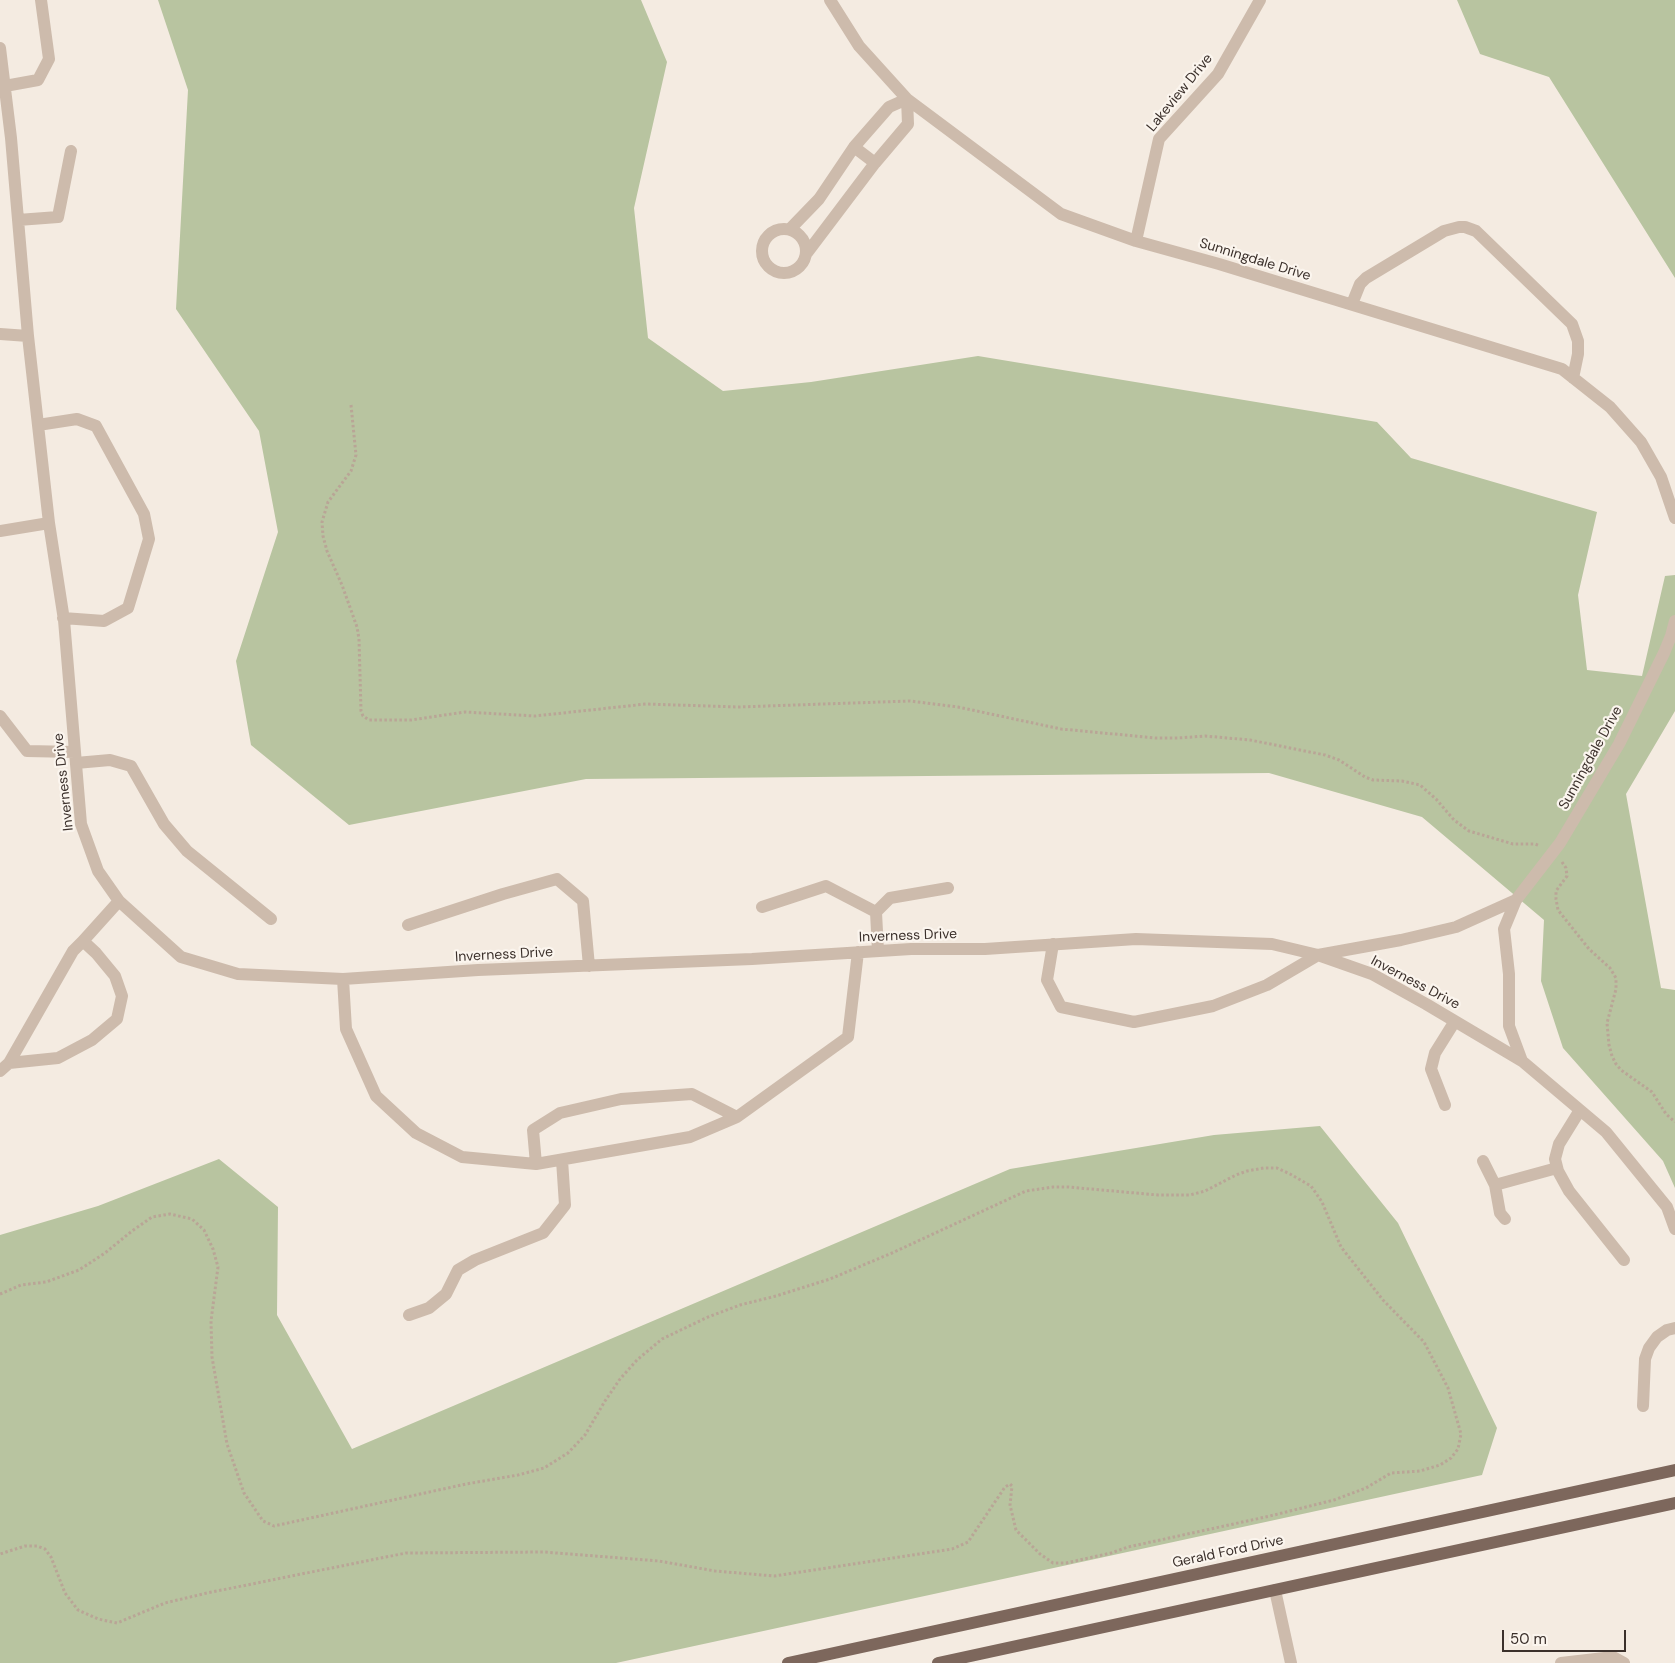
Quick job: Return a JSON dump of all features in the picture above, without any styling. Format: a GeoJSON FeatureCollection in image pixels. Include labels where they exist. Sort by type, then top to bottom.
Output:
{"type":"FeatureCollection","features":[{"type":"Feature","properties":{"kind":"main road","name":"Gerald Ford Drive"},"geometry":{"type":"LineString","coordinates":[[788,1663],[1675,1470]]}},
{"type":"Feature","properties":{"kind":"main road"},"geometry":{"type":"LineString","coordinates":[[938,1663],[1675,1503]]}},
{"type":"Feature","properties":{"kind":"street"},"geometry":{"type":"LineString","coordinates":[[4,86],[38,80],[49,59],[41,0]]}},
{"type":"Feature","properties":{"kind":"street","name":"Sunningdale Drive"},"geometry":{"type":"LineString","coordinates":[[830,0],[859,46],[907,99],[1061,214],[1136,241],[1219,264],[1562,369],[1610,407],[1641,442],[1661,477],[1675,518]]}},
{"type":"Feature","properties":{"kind":"street","name":"Lakeview Drive"},"geometry":{"type":"LineString","coordinates":[[1136,241],[1159,139],[1218,74],[1260,0]]}},
{"type":"Feature","properties":{"kind":"street","name":"Inverness Drive"},"geometry":{"type":"LineString","coordinates":[[0,48],[4,86],[5,139],[18,220],[28,336],[49,523],[63,618],[81,824],[98,871],[119,901],[181,957],[238,974],[343,980],[478,970],[752,959],[911,949],[985,949],[1136,939],[1272,944],[1318,955],[1372,974],[1522,1061],[1606,1132],[1667,1207],[1675,1229]]}},
{"type":"Feature","properties":{"kind":"street"},"geometry":{"type":"LineString","coordinates":[[790,229],[819,199],[854,146],[888,107],[907,99],[908,124],[874,163],[807,253],[804,262],[797,270],[788,273],[778,273],[770,268],[764,260],[762,250],[764,241],[771,233],[780,229],[790,229],[799,234],[805,243],[807,253]]}},
{"type":"Feature","properties":{"kind":"street"},"geometry":{"type":"LineString","coordinates":[[854,146],[874,163]]}},
{"type":"Feature","properties":{"kind":"street"},"geometry":{"type":"LineString","coordinates":[[18,220],[58,217],[71,151]]}},
{"type":"Feature","properties":{"kind":"street"},"geometry":{"type":"LineString","coordinates":[[819,199],[838,213]]}},
{"type":"Feature","properties":{"kind":"street"},"geometry":{"type":"LineString","coordinates":[[1352,304],[1360,284],[1366,278],[1444,231],[1465,227],[1476,231],[1572,324],[1578,342],[1574,378]]}},
{"type":"Feature","properties":{"kind":"street"},"geometry":{"type":"LineString","coordinates":[[0,334],[28,336]]}},
{"type":"Feature","properties":{"kind":"street"},"geometry":{"type":"LineString","coordinates":[[38,425],[77,419],[96,426],[144,514],[149,540],[128,608],[104,621],[63,618]]}},
{"type":"Feature","properties":{"kind":"street"},"geometry":{"type":"LineString","coordinates":[[0,531],[49,523]]}},
{"type":"Feature","properties":{"kind":"street","name":"Sunningdale Drive"},"geometry":{"type":"LineString","coordinates":[[1522,1061],[1509,1026],[1509,974],[1504,929],[1516,900],[1560,843],[1619,744],[1664,653],[1675,621]]}},
{"type":"Feature","properties":{"kind":"street"},"geometry":{"type":"LineString","coordinates":[[0,716],[27,752],[110,760],[131,766],[164,824],[187,851],[271,919]]}},
{"type":"Feature","properties":{"kind":"street"},"geometry":{"type":"LineString","coordinates":[[408,925],[503,894],[557,879],[582,901],[589,966]]}},
{"type":"Feature","properties":{"kind":"street"},"geometry":{"type":"LineString","coordinates":[[762,907],[826,886],[876,912]]}},
{"type":"Feature","properties":{"kind":"street"},"geometry":{"type":"LineString","coordinates":[[878,951],[876,912],[890,898],[948,888]]}},
{"type":"Feature","properties":{"kind":"street","name":"Sunningdale Drive"},"geometry":{"type":"LineString","coordinates":[[1318,955],[1401,940],[1456,927],[1516,900]]}},
{"type":"Feature","properties":{"kind":"street"},"geometry":{"type":"LineString","coordinates":[[4,1067],[73,951],[119,901]]}},
{"type":"Feature","properties":{"kind":"street"},"geometry":{"type":"LineString","coordinates":[[4,1067],[58,1058],[92,1040],[117,1019],[122,996],[115,976],[83,941]]}},
{"type":"Feature","properties":{"kind":"street"},"geometry":{"type":"LineString","coordinates":[[1053,944],[1047,980],[1061,1008],[1134,1022],[1213,1006],[1267,984],[1318,955]]}},
{"type":"Feature","properties":{"kind":"street"},"geometry":{"type":"LineString","coordinates":[[343,980],[346,1029],[376,1096],[416,1133],[462,1157],[536,1164],[690,1138],[737,1116],[848,1037],[858,952]]}},
{"type":"Feature","properties":{"kind":"street"},"geometry":{"type":"LineString","coordinates":[[1445,1105],[1431,1069],[1435,1053],[1455,1021]]}},
{"type":"Feature","properties":{"kind":"street"},"geometry":{"type":"LineString","coordinates":[[536,1164],[533,1130],[560,1113],[568,1111],[621,1099],[692,1094],[737,1116]]}},
{"type":"Feature","properties":{"kind":"street"},"geometry":{"type":"LineString","coordinates":[[1580,1110],[1559,1144],[1555,1159],[1557,1168],[1569,1190],[1624,1260]]}},
{"type":"Feature","properties":{"kind":"street"},"geometry":{"type":"LineString","coordinates":[[409,1315],[429,1308],[446,1294],[458,1270],[474,1260],[543,1233],[565,1205],[562,1160]]}},
{"type":"Feature","properties":{"kind":"street"},"geometry":{"type":"LineString","coordinates":[[1483,1161],[1495,1184],[1500,1213],[1505,1219]]}},
{"type":"Feature","properties":{"kind":"street"},"geometry":{"type":"LineString","coordinates":[[1495,1184],[1557,1168]]}},
{"type":"Feature","properties":{"kind":"street"},"geometry":{"type":"LineString","coordinates":[[1643,1406],[1645,1359],[1649,1348],[1667,1330],[1675,1328]]}},
{"type":"Feature","properties":{"kind":"street"},"geometry":{"type":"LineString","coordinates":[[1274,1590],[1291,1663]]}},
{"type":"Feature","properties":{"kind":"street"},"geometry":{"type":"LineString","coordinates":[[1561,1663],[1613,1657],[1624,1663]]}},
{"type":"Feature","properties":{"kind":"path"},"geometry":{"type":"LineString","coordinates":[[352,406],[356,455],[351,471],[328,502],[322,522],[327,552],[342,585],[357,627],[361,711],[363,716],[369,720],[411,720],[466,712],[542,716],[655,704],[738,707],[850,704],[899,700],[958,707],[1061,729],[1156,738],[1205,736],[1250,740],[1339,760],[1365,778],[1402,781],[1420,785],[1436,799],[1454,820],[1469,831],[1512,844],[1535,844],[1565,865],[1567,872],[1565,879],[1555,895],[1558,910],[1590,950],[1610,968],[1616,978],[1616,989],[1607,1023],[1612,1056],[1621,1070],[1652,1092],[1666,1114],[1675,1122]]}},
{"type":"Feature","properties":{"kind":"path"},"geometry":{"type":"LineString","coordinates":[[0,1294],[21,1285],[46,1282],[79,1270],[106,1253],[152,1217],[170,1214],[192,1219],[204,1230],[213,1249],[218,1267],[211,1321],[212,1357],[227,1444],[244,1493],[263,1521],[274,1526],[544,1468],[568,1453],[585,1435],[620,1379],[637,1360],[662,1339],[708,1317],[740,1305],[830,1279],[892,1253],[1026,1191],[1068,1187],[1158,1196],[1190,1195],[1206,1191],[1247,1171],[1277,1168],[1310,1186],[1322,1202],[1341,1247],[1383,1300],[1424,1342],[1448,1388],[1461,1434],[1458,1449],[1451,1458],[1440,1465],[1420,1470],[1392,1473],[1366,1488],[1334,1500],[1066,1563],[1053,1562],[1040,1554],[1016,1530],[1010,1505],[1012,1486],[1010,1484],[1005,1487],[968,1542],[952,1550],[774,1576],[715,1571],[659,1561],[544,1552],[406,1553],[165,1603],[117,1623],[98,1619],[78,1610],[65,1592],[51,1558],[45,1549],[37,1546],[25,1546],[0,1554]]}},
{"type":"Feature","properties":{"kind":"green space"},"geometry":{"type":"Polygon","coordinates":[[[158,0],[641,0],[667,62],[634,208],[648,338],[723,391],[811,382],[978,356],[1377,422],[1411,458],[1597,512],[1578,595],[1587,670],[1642,676],[1665,576],[1675,575],[1675,711],[1626,794],[1661,988],[1675,990],[1675,1188],[1663,1161],[1563,1048],[1541,981],[1544,920],[1422,817],[1269,773],[586,779],[349,825],[251,745],[236,661],[278,532],[259,431],[176,309],[188,90],[158,0]]]}},
{"type":"Feature","properties":{"kind":"green space"},"geometry":{"type":"Polygon","coordinates":[[[1457,0],[1675,0],[1675,278],[1549,77],[1480,54],[1457,0]]]}},
{"type":"Feature","properties":{"kind":"green space"},"geometry":{"type":"Polygon","coordinates":[[[1320,1126],[1398,1223],[1497,1428],[1482,1475],[616,1663],[0,1663],[0,1235],[98,1206],[219,1159],[278,1207],[277,1315],[352,1449],[1010,1169],[1214,1135],[1320,1126]]]}}]}
